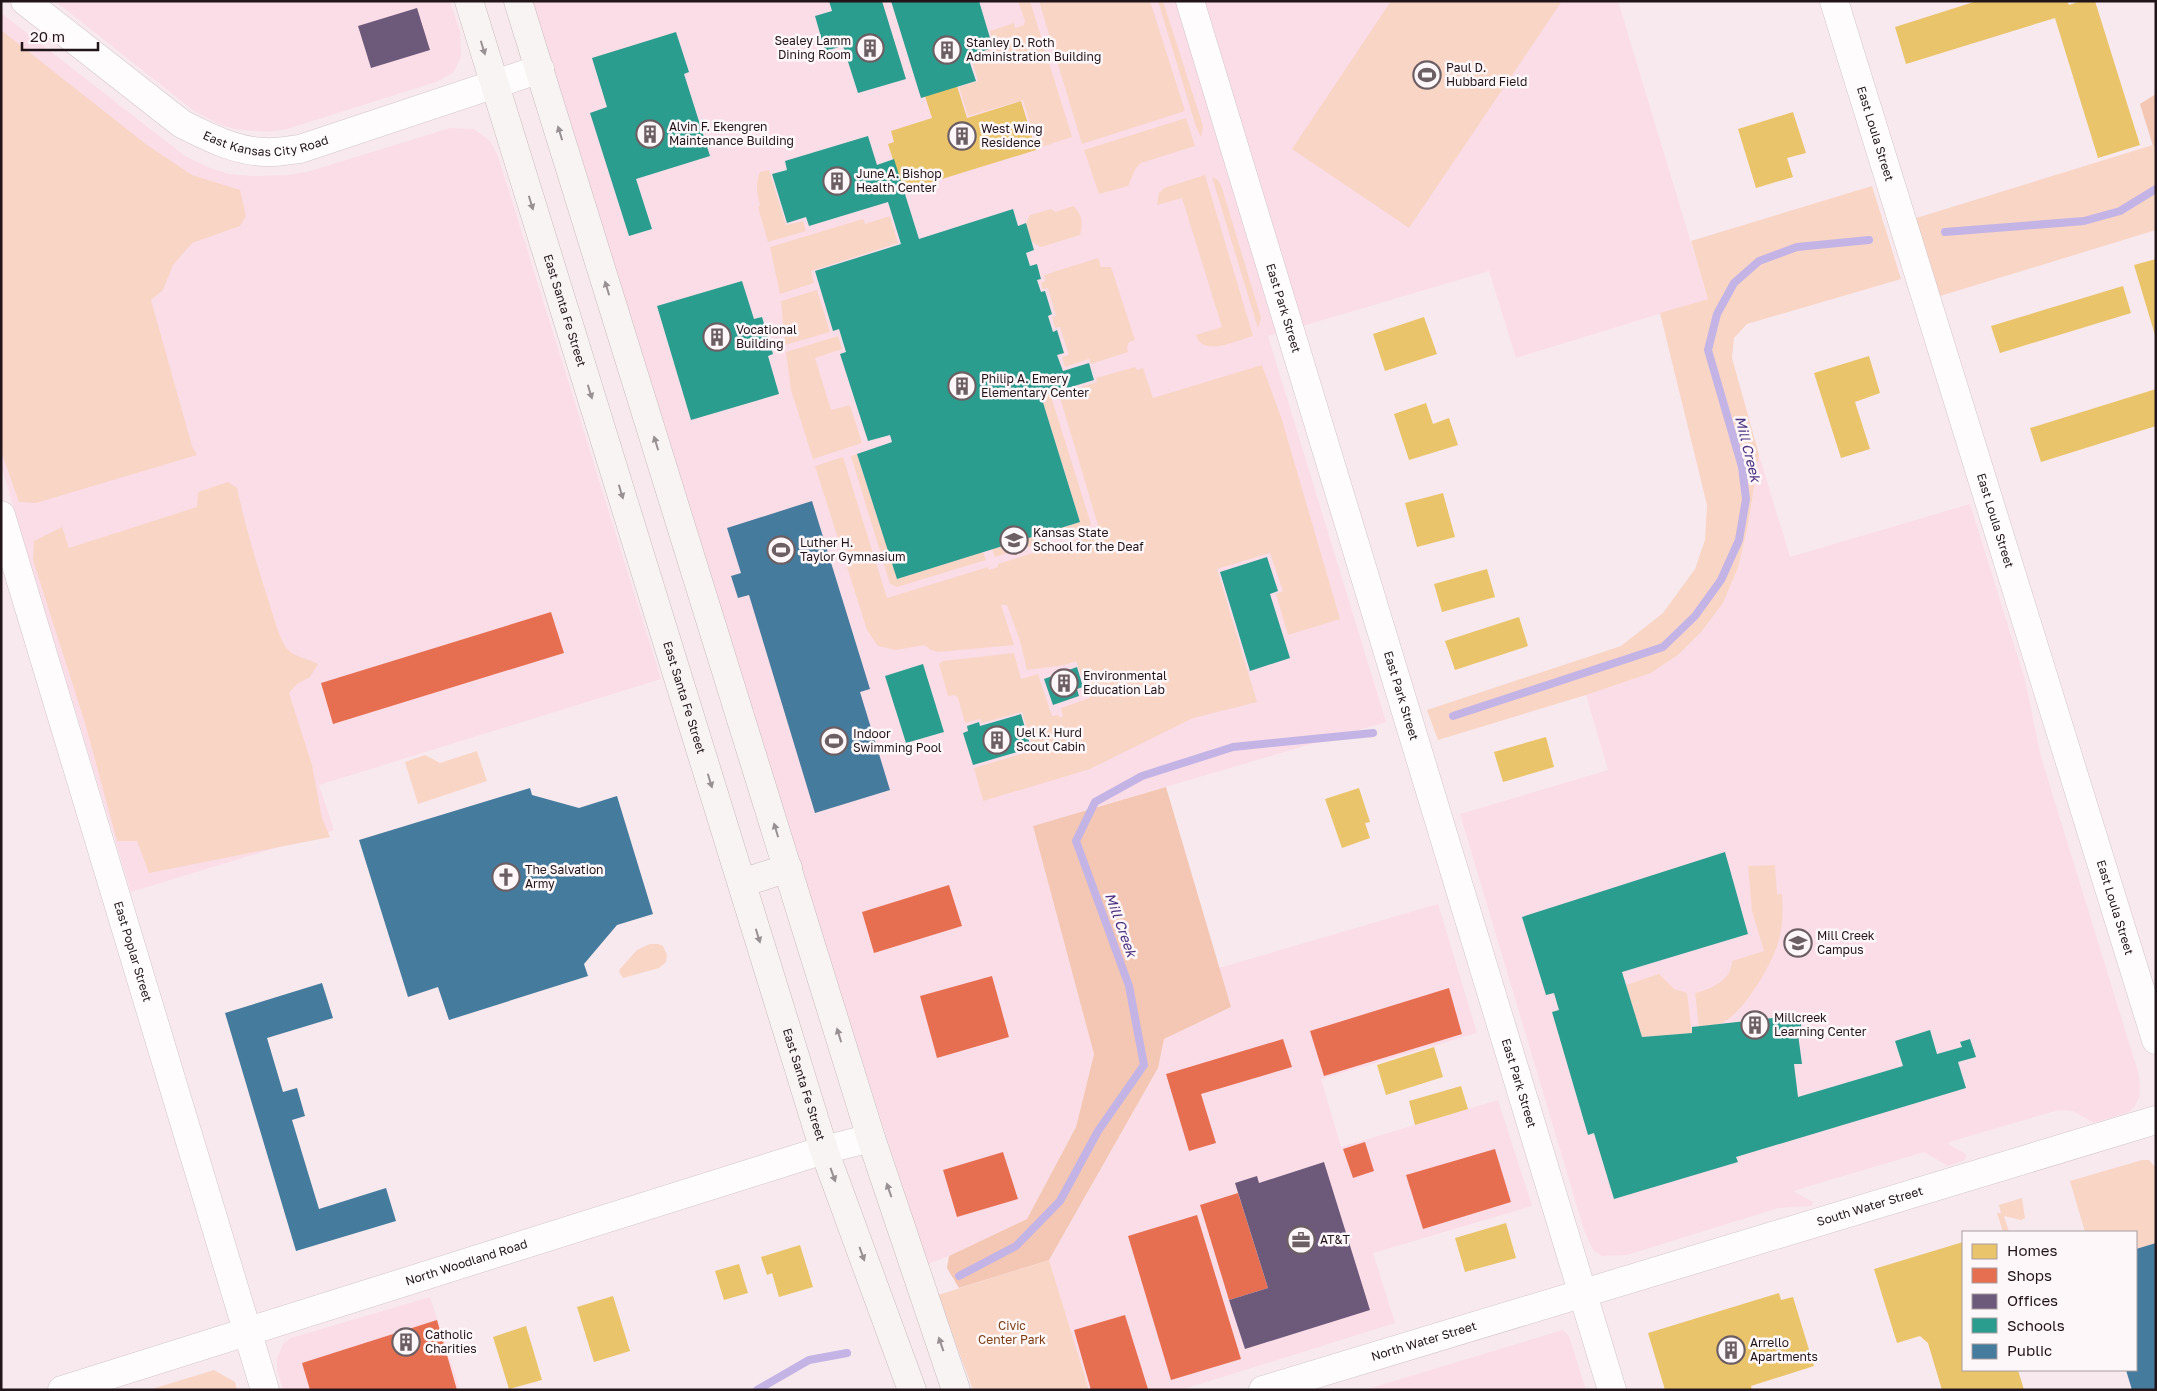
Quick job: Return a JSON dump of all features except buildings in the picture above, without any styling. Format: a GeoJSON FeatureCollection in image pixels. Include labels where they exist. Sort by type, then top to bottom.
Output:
{"type":"FeatureCollection","features":[{"type":"Feature","properties":{"kind":"main road","name":"East Santa Fe Street"},"geometry":{"type":"LineString","coordinates":[[469,1],[824,1150],[912,1390]]}},
{"type":"Feature","properties":{"kind":"main road"},"geometry":{"type":"LineString","coordinates":[[518,1],[871,1138],[956,1390]]}},
{"type":"Feature","properties":{"kind":"main road"},"geometry":{"type":"LineString","coordinates":[[742,882],[788,868]]}},
{"type":"Feature","properties":{"kind":"street","name":"East Kansas City Road"},"geometry":{"type":"LineString","coordinates":[[25,1],[182,124],[232,146],[265,152],[300,149],[540,69]]}},
{"type":"Feature","properties":{"kind":"street","name":"East Park Street"},"geometry":{"type":"LineString","coordinates":[[1190,1],[1584,1292],[1612,1390]]}},
{"type":"Feature","properties":{"kind":"street","name":"East Loula Street"},"geometry":{"type":"LineString","coordinates":[[1834,1],[2156,1040]]}},
{"type":"Feature","properties":{"kind":"street","name":"East Poplar Street"},"geometry":{"type":"LineString","coordinates":[[1,515],[265,1390]]}},
{"type":"Feature","properties":{"kind":"street","name":"South Water Street"},"geometry":{"type":"LineString","coordinates":[[1584,1292],[2156,1120]]}},
{"type":"Feature","properties":{"kind":"street","name":"North Woodland Road"},"geometry":{"type":"LineString","coordinates":[[62,1390],[824,1150],[871,1138]]}},
{"type":"Feature","properties":{"kind":"street","name":"North Water Street"},"geometry":{"type":"LineString","coordinates":[[1263,1390],[1584,1292]]}},
{"type":"Feature","properties":{"kind":"shaded area"},"geometry":{"type":"Polygon","coordinates":[[[55,1],[450,1],[460,32],[461,56],[454,72],[436,82],[287,129],[268,132],[235,129],[221,125],[194,111],[55,1]]]}},
{"type":"Feature","properties":{"kind":"shaded area","name":"Kansas State School for the Deaf"},"geometry":{"type":"Polygon","coordinates":[[[529,1],[1618,1],[1708,299],[1516,358],[1489,271],[1268,336],[1386,722],[1033,826],[1094,1053],[1076,1127],[1027,1219],[928,1264],[807,893],[529,1]]]}},
{"type":"Feature","properties":{"kind":"shaded area"},"geometry":{"type":"Polygon","coordinates":[[[1,13],[185,156],[210,168],[229,174],[251,176],[287,175],[307,172],[450,128],[474,129],[490,141],[498,156],[661,679],[319,785],[334,830],[131,892],[1,466],[1,13]]]}},
{"type":"Feature","properties":{"kind":"shaded area"},"geometry":{"type":"Polygon","coordinates":[[[2156,94],[2156,144],[2153,146],[2140,104],[2156,94]]]}},
{"type":"Feature","properties":{"kind":"shaded area","name":"Mill Creek Campus"},"geometry":{"type":"Polygon","coordinates":[[[1759,455],[1790,557],[1970,504],[2025,680],[2041,757],[2138,1072],[2139,1098],[2129,1112],[2094,1123],[2073,1111],[2059,1110],[1949,1142],[1948,1144],[1966,1154],[1965,1160],[1948,1166],[1924,1152],[1793,1191],[1813,1202],[1812,1206],[1778,1208],[1627,1255],[1602,1256],[1593,1250],[1584,1230],[1460,814],[1608,770],[1586,695],[1651,673],[1678,655],[1702,631],[1723,603],[1738,568],[1748,526],[1759,455]]]}},
{"type":"Feature","properties":{"kind":"shaded area"},"geometry":{"type":"Polygon","coordinates":[[[1166,787],[1231,1007],[1164,1039],[1158,1068],[1049,1260],[959,1288],[947,1268],[949,1256],[1027,1219],[1076,1127],[1094,1054],[1033,826],[1166,787]]]}},
{"type":"Feature","properties":{"kind":"shaded area"},"geometry":{"type":"Polygon","coordinates":[[[1438,904],[1477,1033],[1321,1079],[1341,1147],[1498,1100],[1532,1206],[1373,1253],[1395,1323],[1181,1390],[1089,1390],[1049,1260],[1158,1068],[1164,1039],[1231,1007],[1219,968],[1438,904]]]}},
{"type":"Feature","properties":{"kind":"shaded area"},"geometry":{"type":"Polygon","coordinates":[[[430,1297],[460,1390],[283,1390],[277,1370],[277,1358],[283,1344],[291,1338],[430,1297]]]}},
{"type":"Feature","properties":{"kind":"shaded area"},"geometry":{"type":"Polygon","coordinates":[[[1563,1330],[1569,1336],[1586,1390],[1364,1390],[1563,1330]]]}},
{"type":"Feature","properties":{"kind":"green space"},"geometry":{"type":"Polygon","coordinates":[[[1018,1],[1030,1],[1072,137],[1038,148],[1023,100],[968,116],[959,87],[978,81],[972,61],[982,58],[981,53],[995,48],[990,31],[1014,23],[1015,28],[1024,25],[1025,21],[1018,1]]]}},
{"type":"Feature","properties":{"kind":"green space"},"geometry":{"type":"Polygon","coordinates":[[[1039,1],[1150,1],[1185,111],[1082,144],[1039,1]]]}},
{"type":"Feature","properties":{"kind":"green space"},"geometry":{"type":"Polygon","coordinates":[[[1158,1],[1163,1],[1203,126],[1201,137],[1196,127],[1158,1]]]}},
{"type":"Feature","properties":{"kind":"green space","name":"Paul D. Hubbard Field"},"geometry":{"type":"Polygon","coordinates":[[[1391,1],[1562,1],[1409,228],[1292,149],[1391,1]]]}},
{"type":"Feature","properties":{"kind":"green space"},"geometry":{"type":"Polygon","coordinates":[[[1,30],[147,145],[192,175],[240,190],[246,216],[240,226],[192,243],[173,265],[163,290],[151,300],[192,446],[197,455],[36,503],[19,502],[1,451],[1,30]]]}},
{"type":"Feature","properties":{"kind":"green space"},"geometry":{"type":"Polygon","coordinates":[[[1186,118],[1195,146],[1141,163],[1136,168],[1128,186],[1099,194],[1084,150],[1186,118]]]}},
{"type":"Feature","properties":{"kind":"green space"},"geometry":{"type":"Polygon","coordinates":[[[2156,144],[2156,230],[1940,296],[1913,219],[2156,144]]]}},
{"type":"Feature","properties":{"kind":"green space"},"geometry":{"type":"Polygon","coordinates":[[[769,170],[786,225],[803,221],[806,231],[768,242],[758,207],[760,205],[757,185],[760,172],[769,170]]]}},
{"type":"Feature","properties":{"kind":"green space"},"geometry":{"type":"Polygon","coordinates":[[[1205,175],[1253,336],[1221,346],[1206,345],[1200,342],[1196,335],[1222,327],[1182,198],[1157,205],[1159,193],[1164,188],[1205,175]]]}},
{"type":"Feature","properties":{"kind":"green space"},"geometry":{"type":"Polygon","coordinates":[[[1212,177],[1218,180],[1222,188],[1261,318],[1258,328],[1212,177]]]}},
{"type":"Feature","properties":{"kind":"green space"},"geometry":{"type":"Polygon","coordinates":[[[1872,186],[1901,279],[1747,324],[1734,338],[1732,358],[1759,455],[1748,526],[1738,568],[1723,603],[1702,631],[1678,655],[1651,673],[1438,740],[1427,710],[1621,646],[1663,613],[1695,569],[1705,540],[1707,505],[1660,313],[1708,299],[1691,241],[1872,186]]]}},
{"type":"Feature","properties":{"kind":"green space"},"geometry":{"type":"Polygon","coordinates":[[[1073,206],[1081,219],[1080,235],[1041,247],[1032,242],[1026,223],[1030,215],[1051,209],[1055,212],[1073,206]]]}},
{"type":"Feature","properties":{"kind":"green space"},"geometry":{"type":"Polygon","coordinates":[[[890,216],[898,243],[811,271],[814,283],[780,294],[770,247],[863,219],[865,224],[890,216]]]}},
{"type":"Feature","properties":{"kind":"green space"},"geometry":{"type":"Polygon","coordinates":[[[1098,258],[1101,267],[1111,267],[1135,340],[1129,342],[1128,352],[1091,364],[1089,359],[1065,367],[1062,357],[1069,355],[1060,327],[1055,328],[1052,317],[1056,316],[1048,288],[1043,289],[1041,283],[1045,281],[1044,275],[1098,258]]]}},
{"type":"Feature","properties":{"kind":"green space"},"geometry":{"type":"Polygon","coordinates":[[[817,290],[830,332],[785,345],[781,301],[817,290]]]}},
{"type":"Feature","properties":{"kind":"green space"},"geometry":{"type":"Polygon","coordinates":[[[838,336],[842,349],[815,358],[831,410],[850,405],[862,443],[813,459],[791,390],[786,352],[838,336]]]}},
{"type":"Feature","properties":{"kind":"green space"},"geometry":{"type":"Polygon","coordinates":[[[1262,365],[1282,420],[1340,619],[1288,635],[1276,594],[1283,591],[1270,553],[1217,569],[1257,702],[1193,718],[1090,769],[983,801],[974,768],[1034,750],[1022,712],[982,723],[980,719],[965,723],[958,698],[955,695],[948,696],[939,664],[943,661],[1014,653],[1021,679],[1038,674],[1052,716],[1058,715],[1060,718],[1063,716],[1061,708],[1090,698],[1076,661],[1065,665],[1027,670],[1020,641],[1007,605],[1001,605],[1014,645],[938,652],[924,645],[896,650],[878,646],[867,630],[815,466],[843,457],[887,598],[988,567],[989,570],[998,567],[998,564],[1100,532],[1059,394],[1097,382],[1096,378],[1135,367],[1137,370],[1143,368],[1153,398],[1262,365]]]}},
{"type":"Feature","properties":{"kind":"green space"},"geometry":{"type":"Polygon","coordinates":[[[1050,393],[1091,524],[1088,528],[995,557],[992,549],[1080,522],[1041,396],[1050,393]]]}},
{"type":"Feature","properties":{"kind":"green space"},"geometry":{"type":"Polygon","coordinates":[[[857,454],[897,579],[983,552],[986,560],[897,587],[890,584],[851,456],[857,454]]]}},
{"type":"Feature","properties":{"kind":"green space"},"geometry":{"type":"Polygon","coordinates":[[[228,482],[237,488],[255,557],[282,641],[292,653],[318,664],[310,677],[297,684],[289,693],[312,765],[322,818],[330,837],[149,873],[137,841],[117,841],[85,723],[33,560],[34,541],[62,527],[69,548],[197,507],[198,492],[228,482]]]}},
{"type":"Feature","properties":{"kind":"green space"},"geometry":{"type":"Polygon","coordinates":[[[477,751],[487,781],[418,804],[405,762],[425,755],[440,763],[477,751]]]}},
{"type":"Feature","properties":{"kind":"green space"},"geometry":{"type":"Polygon","coordinates":[[[1775,865],[1777,894],[1782,894],[1781,929],[1776,950],[1755,988],[1737,1011],[1719,1024],[1699,1027],[1695,993],[1720,983],[1731,968],[1732,961],[1764,951],[1752,911],[1748,866],[1775,865]]]}},
{"type":"Feature","properties":{"kind":"green space"},"geometry":{"type":"Polygon","coordinates":[[[650,944],[663,946],[667,955],[666,962],[659,968],[623,978],[619,972],[620,969],[637,950],[650,944]]]}},
{"type":"Feature","properties":{"kind":"green space"},"geometry":{"type":"Polygon","coordinates":[[[1659,974],[1674,989],[1687,993],[1692,1033],[1642,1037],[1626,985],[1659,974]]]}},
{"type":"Feature","properties":{"kind":"green space"},"geometry":{"type":"Polygon","coordinates":[[[2142,1160],[2149,1160],[2156,1168],[2156,1243],[2137,1249],[2137,1231],[2085,1231],[2070,1181],[2142,1160]]]}},
{"type":"Feature","properties":{"kind":"green space"},"geometry":{"type":"Polygon","coordinates":[[[2022,1198],[2025,1218],[2021,1220],[2004,1216],[2009,1231],[2003,1231],[1997,1213],[2001,1213],[1999,1205],[2022,1198]]]}},
{"type":"Feature","properties":{"kind":"green space","name":"Civic Center Park"},"geometry":{"type":"Polygon","coordinates":[[[1049,1260],[1089,1390],[973,1390],[938,1295],[1049,1260]]]}},
{"type":"Feature","properties":{"kind":"green space"},"geometry":{"type":"Polygon","coordinates":[[[214,1370],[235,1382],[237,1390],[149,1390],[214,1370]]]}},
{"type":"Feature","properties":{"kind":"waterway","name":"Mill Creek"},"geometry":{"type":"LineString","coordinates":[[1945,232],[2084,221],[2120,211],[2156,189]]}},
{"type":"Feature","properties":{"kind":"waterway","name":"Mill Creek"},"geometry":{"type":"LineString","coordinates":[[1453,716],[1663,647],[1695,616],[1721,580],[1739,540],[1746,499],[1742,467],[1708,350],[1717,314],[1734,283],[1759,261],[1797,247],[1869,240]]}},
{"type":"Feature","properties":{"kind":"waterway","name":"Mill Creek"},"geometry":{"type":"LineString","coordinates":[[959,1276],[1016,1246],[1060,1201],[1098,1131],[1144,1065],[1129,986],[1076,841],[1095,802],[1142,776],[1233,747],[1373,733]]}},
{"type":"Feature","properties":{"kind":"waterway","name":"Mill Creek"},"geometry":{"type":"LineString","coordinates":[[757,1390],[809,1360],[847,1353]]}},
{"type":"Feature","properties":{"kind":"place","name":"Sealey Lamm Dining Room"},"geometry":{"type":"Point","coordinates":[870,48]}},
{"type":"Feature","properties":{"kind":"place","name":"Stanley D. Roth Administration Building"},"geometry":{"type":"Point","coordinates":[947,50]}},
{"type":"Feature","properties":{"kind":"place","name":"Paul D. Hubbard Field"},"geometry":{"type":"Point","coordinates":[1427,75]}},
{"type":"Feature","properties":{"kind":"place","name":"Alvin F. Ekengren Maintenance Building"},"geometry":{"type":"Point","coordinates":[650,134]}},
{"type":"Feature","properties":{"kind":"place","name":"West Wing Residence"},"geometry":{"type":"Point","coordinates":[962,136]}},
{"type":"Feature","properties":{"kind":"place","name":"June A. Bishop Health Center"},"geometry":{"type":"Point","coordinates":[837,181]}},
{"type":"Feature","properties":{"kind":"place","name":"Vocational Building"},"geometry":{"type":"Point","coordinates":[717,337]}},
{"type":"Feature","properties":{"kind":"place","name":"Philip A. Emery Elementary Center"},"geometry":{"type":"Point","coordinates":[962,386]}},
{"type":"Feature","properties":{"kind":"place","name":"Kansas State School for the Deaf"},"geometry":{"type":"Point","coordinates":[1014,540]}},
{"type":"Feature","properties":{"kind":"place","name":"Luther H. Taylor Gymnasium"},"geometry":{"type":"Point","coordinates":[781,550]}},
{"type":"Feature","properties":{"kind":"place","name":"Environmental Education Lab"},"geometry":{"type":"Point","coordinates":[1064,683]}},
{"type":"Feature","properties":{"kind":"place","name":"Uel K. Hurd Scout Cabin"},"geometry":{"type":"Point","coordinates":[997,740]}},
{"type":"Feature","properties":{"kind":"place","name":"Indoor Swimming Pool"},"geometry":{"type":"Point","coordinates":[834,741]}},
{"type":"Feature","properties":{"kind":"place","name":"The Salvation Army"},"geometry":{"type":"Point","coordinates":[506,877]}},
{"type":"Feature","properties":{"kind":"place","name":"Mill Creek Campus"},"geometry":{"type":"Point","coordinates":[1798,943]}},
{"type":"Feature","properties":{"kind":"place","name":"Millcreek Learning Center"},"geometry":{"type":"Point","coordinates":[1755,1025]}},
{"type":"Feature","properties":{"kind":"place","name":"AT&T"},"geometry":{"type":"Point","coordinates":[1301,1240]}},
{"type":"Feature","properties":{"kind":"place","name":"Catholic Charities"},"geometry":{"type":"Point","coordinates":[406,1342]}},
{"type":"Feature","properties":{"kind":"place","name":"Arrello Apartments"},"geometry":{"type":"Point","coordinates":[1731,1350]}}]}
